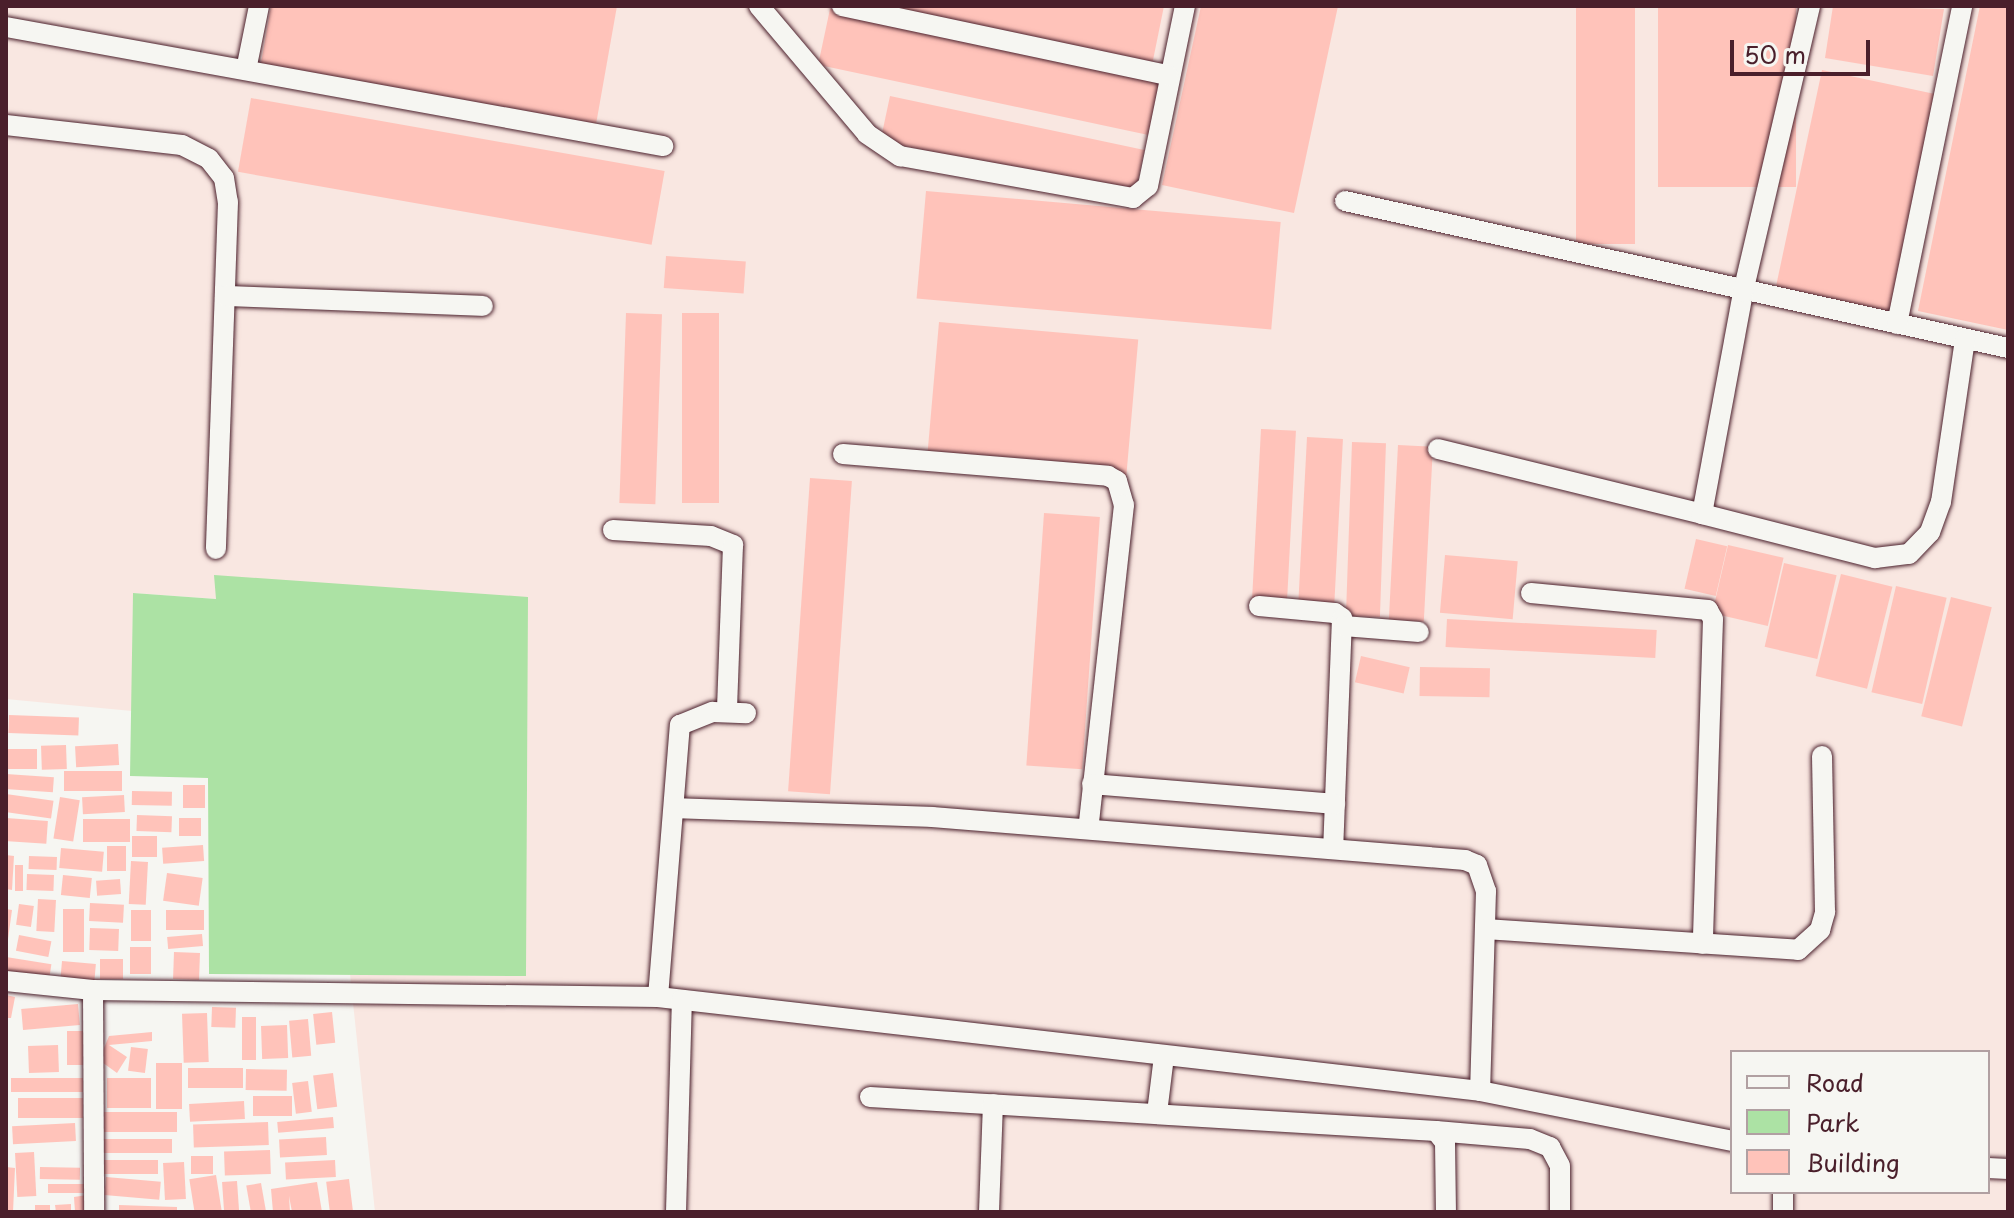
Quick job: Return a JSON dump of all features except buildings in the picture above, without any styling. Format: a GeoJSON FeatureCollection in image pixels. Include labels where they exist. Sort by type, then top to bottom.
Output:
{"type":"FeatureCollection","features":[{"type":"Feature","properties":{"kind":"street"},"geometry":{"type":"LineString","coordinates":[[246,70],[259,6]]}},
{"type":"Feature","properties":{"kind":"street"},"geometry":{"type":"LineString","coordinates":[[759,6],[867,134],[900,156],[1018,180],[1141,196],[1148,186],[1168,75],[1185,6]]}},
{"type":"Feature","properties":{"kind":"street"},"geometry":{"type":"LineString","coordinates":[[842,6],[1168,75]]}},
{"type":"Feature","properties":{"kind":"street"},"geometry":{"type":"LineString","coordinates":[[1702,514],[1743,292],[1810,6]]}},
{"type":"Feature","properties":{"kind":"street"},"geometry":{"type":"LineString","coordinates":[[1897,324],[1962,6]]}},
{"type":"Feature","properties":{"kind":"street"},"geometry":{"type":"LineString","coordinates":[[6,27],[663,146]]}},
{"type":"Feature","properties":{"kind":"street"},"geometry":{"type":"LineString","coordinates":[[6,125],[182,145],[209,159],[224,178],[228,202],[216,549]]}},
{"type":"Feature","properties":{"kind":"street"},"geometry":{"type":"LineString","coordinates":[[1345,201],[1743,292],[2008,348]]}},
{"type":"Feature","properties":{"kind":"street"},"geometry":{"type":"LineString","coordinates":[[225,296],[483,306]]}},
{"type":"Feature","properties":{"kind":"street"},"geometry":{"type":"LineString","coordinates":[[1438,449],[1875,558],[1909,554],[1930,532],[1941,502],[1965,339]]}},
{"type":"Feature","properties":{"kind":"street"},"geometry":{"type":"LineString","coordinates":[[843,454],[1108,476],[1117,481],[1124,505],[1088,829]]}},
{"type":"Feature","properties":{"kind":"street"},"geometry":{"type":"LineString","coordinates":[[613,530],[711,536],[733,545],[737,713],[680,725],[658,997]]}},
{"type":"Feature","properties":{"kind":"street"},"geometry":{"type":"LineString","coordinates":[[1531,593],[1708,610],[1713,619],[1703,944]]}},
{"type":"Feature","properties":{"kind":"street"},"geometry":{"type":"LineString","coordinates":[[1259,606],[1335,613],[1344,626],[1333,849]]}},
{"type":"Feature","properties":{"kind":"street"},"geometry":{"type":"LineString","coordinates":[[1344,626],[1419,632]]}},
{"type":"Feature","properties":{"kind":"street"},"geometry":{"type":"LineString","coordinates":[[1485,929],[1798,950],[1820,930],[1825,912],[1822,756]]}},
{"type":"Feature","properties":{"kind":"street"},"geometry":{"type":"LineString","coordinates":[[1092,784],[1335,804]]}},
{"type":"Feature","properties":{"kind":"street"},"geometry":{"type":"LineString","coordinates":[[674,808],[932,817],[1465,860],[1477,865],[1486,891],[1480,1091]]}},
{"type":"Feature","properties":{"kind":"street"},"geometry":{"type":"LineString","coordinates":[[6,981],[93,990],[658,997],[1480,1091],[1730,1141]]}},
{"type":"Feature","properties":{"kind":"street"},"geometry":{"type":"LineString","coordinates":[[93,990],[94,1212]]}},
{"type":"Feature","properties":{"kind":"street"},"geometry":{"type":"LineString","coordinates":[[676,1212],[682,1000]]}},
{"type":"Feature","properties":{"kind":"street"},"geometry":{"type":"LineString","coordinates":[[1157,1113],[1164,1056]]}},
{"type":"Feature","properties":{"kind":"street"},"geometry":{"type":"LineString","coordinates":[[870,1097],[1530,1139],[1550,1147],[1560,1166],[1560,1212]]}},
{"type":"Feature","properties":{"kind":"street"},"geometry":{"type":"LineString","coordinates":[[989,1212],[993,1104]]}},
{"type":"Feature","properties":{"kind":"street"},"geometry":{"type":"LineString","coordinates":[[1436,1131],[1445,1142],[1446,1212]]}},
{"type":"Feature","properties":{"kind":"shaded area"},"geometry":{"type":"Polygon","coordinates":[[[6,6],[2008,6],[2008,1212],[375,1212],[350,974],[526,976],[215,575],[217,599],[133,593],[132,711],[6,699],[6,6]]]}},
{"type":"Feature","properties":{"kind":"green space"},"geometry":{"type":"Polygon","coordinates":[[[214,575],[528,597],[526,976],[209,974],[208,778],[130,776],[133,593],[216,599],[214,575]]]}}]}
